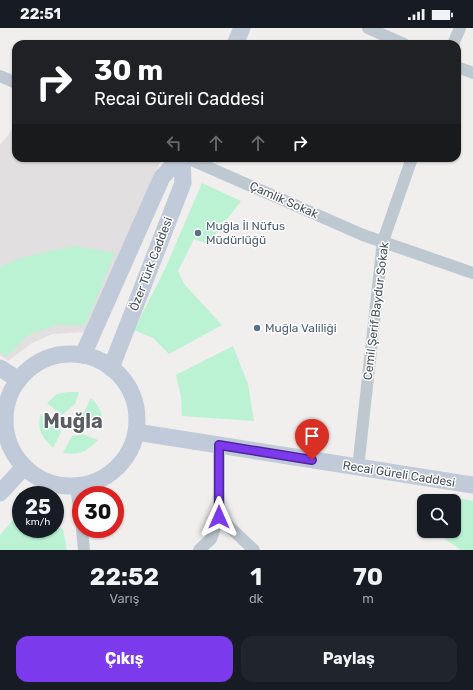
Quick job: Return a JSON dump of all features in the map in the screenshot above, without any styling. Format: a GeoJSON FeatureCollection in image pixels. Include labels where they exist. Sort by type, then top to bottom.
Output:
{"type":"FeatureCollection","features":[{"type":"Feature","properties":{"kind":"main road"},"geometry":{"type":"LineString","coordinates":[[237,40],[242,28]]}},
{"type":"Feature","properties":{"kind":"main road","name":"Özer Türk Caddesi"},"geometry":{"type":"LineString","coordinates":[[83,355],[162,177],[177,162]]}},
{"type":"Feature","properties":{"kind":"main road","name":"Özer Türk Caddesi"},"geometry":{"type":"LineString","coordinates":[[111,368],[183,183],[181,162]]}},
{"type":"Feature","properties":{"kind":"main road"},"geometry":{"type":"LineString","coordinates":[[69,354],[83,355],[98,360],[111,368],[124,380],[132,396],[137,414],[136,432],[131,448],[121,462],[109,474],[93,482],[76,486],[62,485],[48,482],[35,476],[24,467],[15,454],[8,440],[5,425],[6,409],[10,394],[19,380],[29,370],[41,362],[54,356],[69,354]]}},
{"type":"Feature","properties":{"kind":"main road"},"geometry":{"type":"LineString","coordinates":[[0,368],[19,380]]}},
{"type":"Feature","properties":{"kind":"main road","name":"Recai Güreli Caddesi"},"geometry":{"type":"LineString","coordinates":[[136,432],[473,485]]}},
{"type":"Feature","properties":{"kind":"main road"},"geometry":{"type":"LineString","coordinates":[[0,493],[24,467]]}},
{"type":"Feature","properties":{"kind":"street"},"geometry":{"type":"LineString","coordinates":[[368,28],[395,40]]}},
{"type":"Feature","properties":{"kind":"street"},"geometry":{"type":"LineString","coordinates":[[455,40],[460,28]]}},
{"type":"Feature","properties":{"kind":"street"},"geometry":{"type":"LineString","coordinates":[[461,68],[473,73]]}},
{"type":"Feature","properties":{"kind":"street"},"geometry":{"type":"LineString","coordinates":[[0,76],[12,81]]}},
{"type":"Feature","properties":{"kind":"street","name":"Çamlık Sokak"},"geometry":{"type":"LineString","coordinates":[[196,162],[356,232],[473,273]]}},
{"type":"Feature","properties":{"kind":"street","name":"Cemil Şerif Baydur Sokak"},"geometry":{"type":"LineString","coordinates":[[358,468],[382,241],[411,162]]}},
{"type":"Feature","properties":{"kind":"street"},"geometry":{"type":"LineString","coordinates":[[199,550],[211,538],[219,517],[219,445]]}},
{"type":"Feature","properties":{"kind":"street"},"geometry":{"type":"LineString","coordinates":[[219,517],[254,550]]}},
{"type":"Feature","properties":{"kind":"street"},"geometry":{"type":"LineString","coordinates":[[83,538],[84,550]]}},
{"type":"Feature","properties":{"kind":"shaded area"},"geometry":{"type":"Polygon","coordinates":[[[12,130],[12,162],[160,162],[85,332],[53,334],[32,343],[8,361],[0,355],[0,145],[12,130]]]}},
{"type":"Feature","properties":{"kind":"green space"},"geometry":{"type":"Polygon","coordinates":[[[202,183],[241,201],[208,244],[194,239],[178,271],[184,284],[222,325],[169,354],[153,338],[134,330],[165,269],[202,183]]]}},
{"type":"Feature","properties":{"kind":"green space"},"geometry":{"type":"Polygon","coordinates":[[[73,246],[115,253],[85,325],[57,325],[28,335],[6,357],[0,352],[0,267],[17,259],[73,246]]]}},
{"type":"Feature","properties":{"kind":"green space"},"geometry":{"type":"Polygon","coordinates":[[[233,346],[248,384],[254,421],[182,416],[181,397],[176,375],[233,346]]]}},
{"type":"Feature","properties":{"kind":"green space"},"geometry":{"type":"Polygon","coordinates":[[[79,392],[75,404],[62,415],[47,403],[57,394],[79,392]]]}},
{"type":"Feature","properties":{"kind":"green space"},"geometry":{"type":"Polygon","coordinates":[[[91,398],[101,412],[102,430],[86,423],[82,416],[91,398]]]}},
{"type":"Feature","properties":{"kind":"green space"},"geometry":{"type":"Polygon","coordinates":[[[40,414],[58,424],[61,432],[53,448],[41,433],[40,414]]]}},
{"type":"Feature","properties":{"kind":"green space"},"geometry":{"type":"Polygon","coordinates":[[[82,434],[98,440],[83,452],[74,454],[63,453],[72,436],[82,434]]]}},
{"type":"Feature","properties":{"kind":"green space"},"geometry":{"type":"Polygon","coordinates":[[[461,499],[473,501],[473,550],[461,550],[443,538],[461,538],[461,499]]]}},
{"type":"Feature","properties":{"kind":"green space"},"geometry":{"type":"Polygon","coordinates":[[[12,521],[12,538],[64,538],[64,534],[67,550],[0,550],[0,535],[12,521]]]}},
{"type":"Feature","properties":{"kind":"place","name":"Muğla İl Nüfus Müdürlüğü"},"geometry":{"type":"Point","coordinates":[198,233]}},
{"type":"Feature","properties":{"kind":"place","name":"Muğla Valiliği"},"geometry":{"type":"Point","coordinates":[257,328]}},
{"type":"Feature","properties":{"kind":"district","name":"Muğla"},"geometry":{"type":"Point","coordinates":[73,421]}},
{"type":"Feature","properties":{"kind":"route"},"geometry":{"type":"LineString","coordinates":[[219,517],[219,445],[312,460]]}}]}
